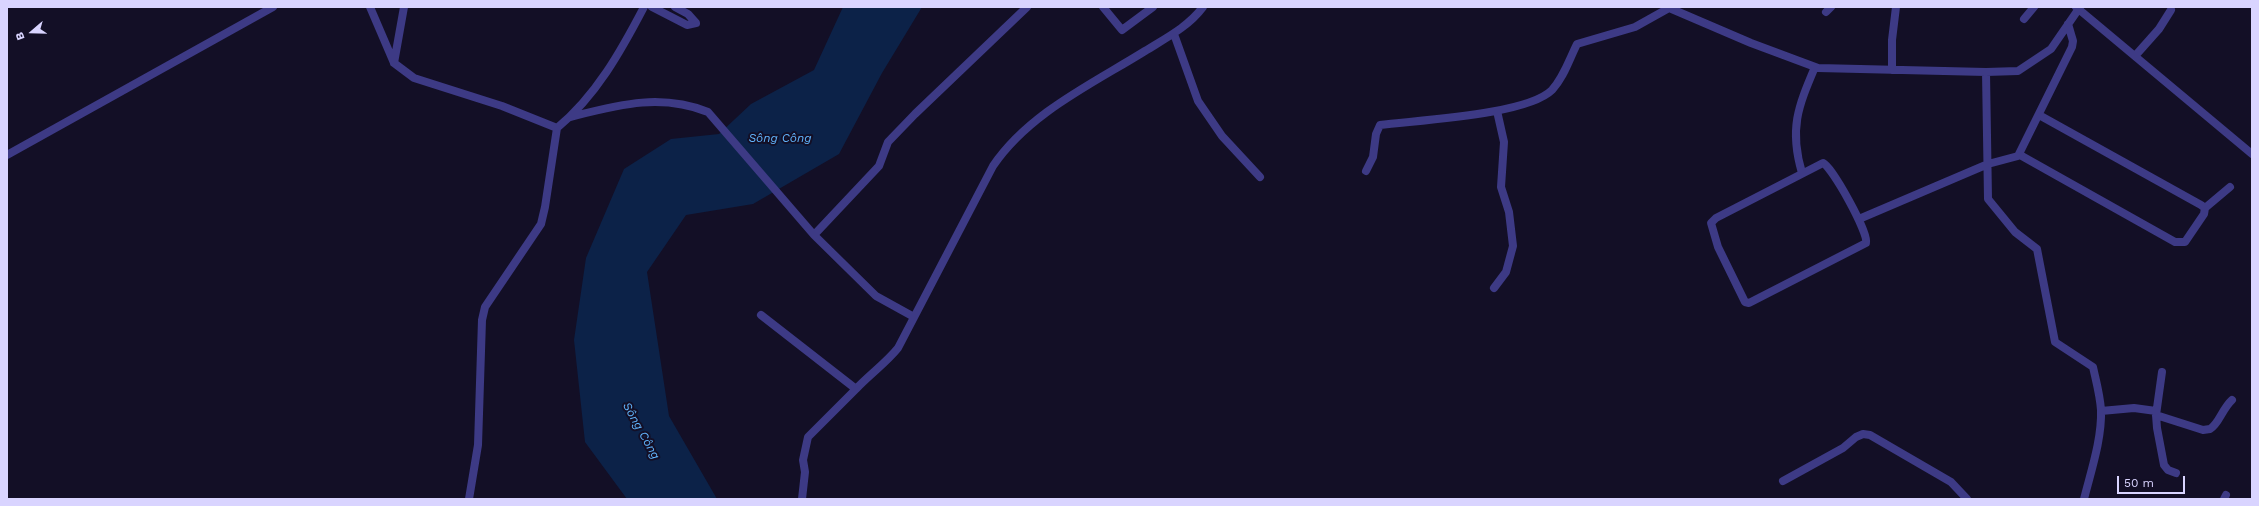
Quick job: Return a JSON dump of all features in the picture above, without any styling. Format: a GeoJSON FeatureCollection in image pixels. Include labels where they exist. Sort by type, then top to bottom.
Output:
{"type":"FeatureCollection","features":[{"type":"Feature","properties":{"kind":"street"},"geometry":{"type":"LineString","coordinates":[[7,155],[273,7]]}},
{"type":"Feature","properties":{"kind":"street"},"geometry":{"type":"LineString","coordinates":[[370,7],[394,63],[414,78],[502,106],[557,128]]}},
{"type":"Feature","properties":{"kind":"street"},"geometry":{"type":"LineString","coordinates":[[394,63],[404,7]]}},
{"type":"Feature","properties":{"kind":"street"},"geometry":{"type":"LineString","coordinates":[[469,499],[478,445],[482,320],[484,306],[541,224],[557,128],[570,117],[587,98],[619,54],[644,7]]}},
{"type":"Feature","properties":{"kind":"street"},"geometry":{"type":"LineString","coordinates":[[652,7],[687,25],[696,23],[688,14],[675,7]]}},
{"type":"Feature","properties":{"kind":"street"},"geometry":{"type":"LineString","coordinates":[[814,235],[879,166],[888,142],[915,114],[1027,7]]}},
{"type":"Feature","properties":{"kind":"street"},"geometry":{"type":"LineString","coordinates":[[1103,7],[1122,30],[1153,7]]}},
{"type":"Feature","properties":{"kind":"street"},"geometry":{"type":"LineString","coordinates":[[802,499],[805,472],[803,460],[808,437],[873,371],[890,358],[898,348],[993,166],[1006,147],[1039,118],[1174,34],[1203,7]]}},
{"type":"Feature","properties":{"kind":"street"},"geometry":{"type":"LineString","coordinates":[[1366,171],[1373,157],[1376,134],[1380,125],[1521,107],[1540,99],[1552,90],[1564,73],[1577,44],[1635,27],[1668,7],[1679,9],[1751,43],[1815,67],[1986,72],[2018,71],[2051,49],[2078,8],[2252,154]]}},
{"type":"Feature","properties":{"kind":"street"},"geometry":{"type":"LineString","coordinates":[[1892,70],[1892,40],[1896,7]]}},
{"type":"Feature","properties":{"kind":"street"},"geometry":{"type":"LineString","coordinates":[[2024,19],[2034,7]]}},
{"type":"Feature","properties":{"kind":"street"},"geometry":{"type":"LineString","coordinates":[[2135,56],[2159,29],[2171,10]]}},
{"type":"Feature","properties":{"kind":"street"},"geometry":{"type":"LineString","coordinates":[[1859,219],[1988,164],[2020,154],[2072,47],[2073,41],[2068,24]]}},
{"type":"Feature","properties":{"kind":"street"},"geometry":{"type":"LineString","coordinates":[[1174,34],[1198,101],[1225,141],[1260,177]]}},
{"type":"Feature","properties":{"kind":"street"},"geometry":{"type":"LineString","coordinates":[[1802,173],[1795,126],[1797,110],[1815,67]]}},
{"type":"Feature","properties":{"kind":"street"},"geometry":{"type":"LineString","coordinates":[[1986,72],[1988,200],[2015,232],[2037,249],[2055,342],[2093,367],[2101,411],[2096,448],[2084,499]]}},
{"type":"Feature","properties":{"kind":"street"},"geometry":{"type":"LineString","coordinates":[[570,117],[643,101],[662,101],[690,106],[708,112],[814,235],[876,296],[914,317]]}},
{"type":"Feature","properties":{"kind":"street"},"geometry":{"type":"LineString","coordinates":[[1494,288],[1506,272],[1513,246],[1509,212],[1501,187],[1504,142],[1497,111]]}},
{"type":"Feature","properties":{"kind":"street"},"geometry":{"type":"LineString","coordinates":[[2039,115],[2205,208]]}},
{"type":"Feature","properties":{"kind":"street"},"geometry":{"type":"LineString","coordinates":[[2020,154],[2175,242],[2185,242],[2204,214],[2205,208],[2230,187]]}},
{"type":"Feature","properties":{"kind":"street"},"geometry":{"type":"LineString","coordinates":[[1823,163],[1827,165],[1859,219],[1867,240],[1862,246],[1749,303],[1745,302],[1718,247],[1711,223],[1716,218],[1802,173],[1823,163]]}},
{"type":"Feature","properties":{"kind":"street"},"geometry":{"type":"LineString","coordinates":[[761,315],[856,389]]}},
{"type":"Feature","properties":{"kind":"street"},"geometry":{"type":"LineString","coordinates":[[2162,372],[2156,413],[2164,465],[2168,470],[2176,473]]}},
{"type":"Feature","properties":{"kind":"street"},"geometry":{"type":"LineString","coordinates":[[2101,411],[2134,408],[2156,413],[2203,430],[2210,429],[2220,416],[2223,408],[2232,400]]}},
{"type":"Feature","properties":{"kind":"street"},"geometry":{"type":"LineString","coordinates":[[1783,481],[1843,448],[1856,437],[1863,434],[1870,435],[1951,482],[1967,499]]}},
{"type":"Feature","properties":{"kind":"water","name":"Sông Công"},"geometry":{"type":"Polygon","coordinates":[[[843,7],[922,7],[882,73],[839,154],[753,204],[686,215],[647,272],[669,416],[717,499],[627,499],[585,442],[574,340],[586,258],[624,169],[671,139],[719,134],[751,104],[814,70],[843,7]]]}}]}
